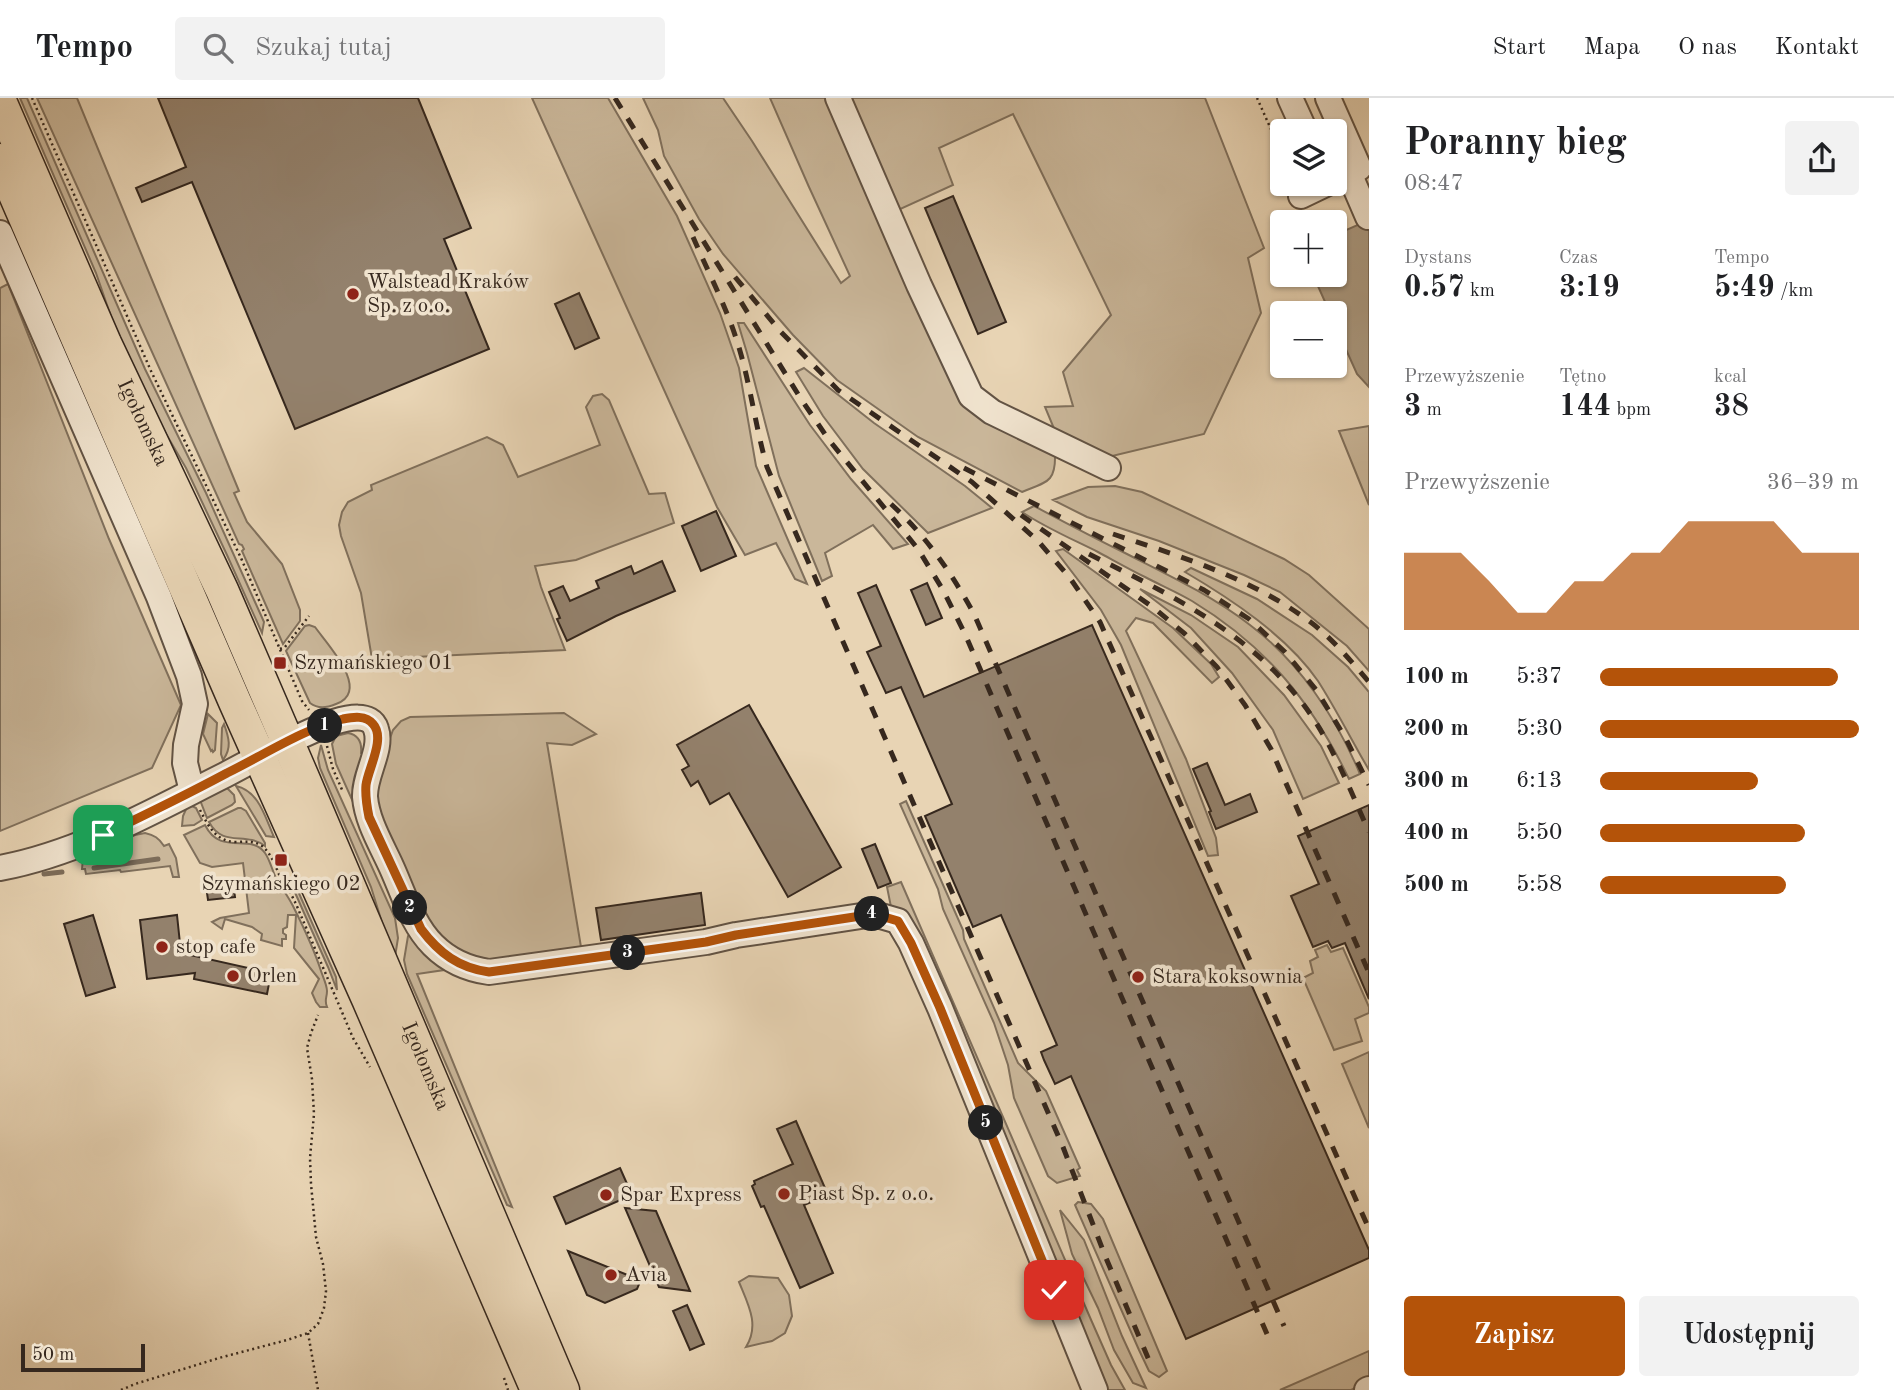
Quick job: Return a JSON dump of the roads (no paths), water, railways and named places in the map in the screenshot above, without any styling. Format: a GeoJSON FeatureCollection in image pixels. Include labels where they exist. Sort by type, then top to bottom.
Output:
{"type":"FeatureCollection","features":[{"type":"Feature","properties":{"kind":"main road","name":"Igołomska"},"geometry":{"type":"LineString","coordinates":[[0,101],[105,343],[201,544],[563,1390]]}},
{"type":"Feature","properties":{"kind":"main road","name":"Igołomska"},"geometry":{"type":"LineString","coordinates":[[0,160],[537,1390]]}},
{"type":"Feature","properties":{"kind":"street"},"geometry":{"type":"LineString","coordinates":[[838,98],[919,285],[971,396],[992,412],[1108,468]]}},
{"type":"Feature","properties":{"kind":"street"},"geometry":{"type":"LineString","coordinates":[[1290,98],[1300,119]]}},
{"type":"Feature","properties":{"kind":"street"},"geometry":{"type":"LineString","coordinates":[[1328,98],[1368,217]]}},
{"type":"Feature","properties":{"kind":"street"},"geometry":{"type":"LineString","coordinates":[[0,233],[159,597],[189,676],[195,704],[185,763],[192,791]]}},
{"type":"Feature","properties":{"kind":"street"},"geometry":{"type":"LineString","coordinates":[[0,868],[82,844],[287,742],[337,721],[365,718],[373,723],[377,734],[376,751],[366,785],[369,817],[421,929],[442,953],[472,970],[489,972],[874,914],[898,921],[911,943],[940,1008],[1094,1390]]}},
{"type":"Feature","properties":{"kind":"waterway"},"geometry":{"type":"LineString","coordinates":[[94,868],[158,859]]}},
{"type":"Feature","properties":{"kind":"waterway"},"geometry":{"type":"LineString","coordinates":[[44,874],[62,872]]}},
{"type":"Feature","properties":{"kind":"railway"},"geometry":{"type":"LineString","coordinates":[[615,98],[801,399],[829,440],[918,549],[943,590],[965,634],[1267,1334]]}},
{"type":"Feature","properties":{"kind":"railway"},"geometry":{"type":"LineString","coordinates":[[693,237],[735,336],[767,467],[1063,1147],[1151,1365]]}},
{"type":"Feature","properties":{"kind":"railway"},"geometry":{"type":"LineString","coordinates":[[735,277],[781,332],[838,390],[972,482],[1038,541],[1070,578],[1100,622],[1369,1229]]}},
{"type":"Feature","properties":{"kind":"railway"},"geometry":{"type":"LineString","coordinates":[[964,468],[1204,590],[1249,619],[1285,652],[1317,691],[1346,739],[1369,785]]}},
{"type":"Feature","properties":{"kind":"railway"},"geometry":{"type":"LineString","coordinates":[[891,504],[937,555],[974,614],[1284,1326]]}},
{"type":"Feature","properties":{"kind":"railway"},"geometry":{"type":"LineString","coordinates":[[1021,515],[1154,608],[1185,634],[1217,667],[1245,705],[1271,749],[1369,973]]}},
{"type":"Feature","properties":{"kind":"railway"},"geometry":{"type":"LineString","coordinates":[[1113,534],[1214,570],[1263,592],[1309,621],[1341,650],[1369,682]]}},
{"type":"Feature","properties":{"kind":"railway"},"geometry":{"type":"LineString","coordinates":[[1089,554],[1153,586],[1214,622],[1269,666],[1293,691],[1323,734],[1369,832]]}},
{"type":"Feature","properties":{"kind":"place","name":"Walstead Kraków Sp. z o.o."},"geometry":{"type":"Point","coordinates":[353,294]}},
{"type":"Feature","properties":{"kind":"place","name":"Szymańskiego 01"},"geometry":{"type":"Point","coordinates":[280,663]}},
{"type":"Feature","properties":{"kind":"place","name":"Szymańskiego 02"},"geometry":{"type":"Point","coordinates":[281,860]}},
{"type":"Feature","properties":{"kind":"place","name":"stop cafe"},"geometry":{"type":"Point","coordinates":[162,947]}},
{"type":"Feature","properties":{"kind":"place","name":"Orlen"},"geometry":{"type":"Point","coordinates":[233,976]}},
{"type":"Feature","properties":{"kind":"place","name":"Stara koksownia"},"geometry":{"type":"Point","coordinates":[1138,977]}},
{"type":"Feature","properties":{"kind":"place","name":"Piast Sp. z o.o."},"geometry":{"type":"Point","coordinates":[784,1194]}},
{"type":"Feature","properties":{"kind":"place","name":"Spar Express"},"geometry":{"type":"Point","coordinates":[606,1195]}},
{"type":"Feature","properties":{"kind":"place","name":"Avia"},"geometry":{"type":"Point","coordinates":[611,1275]}}]}
